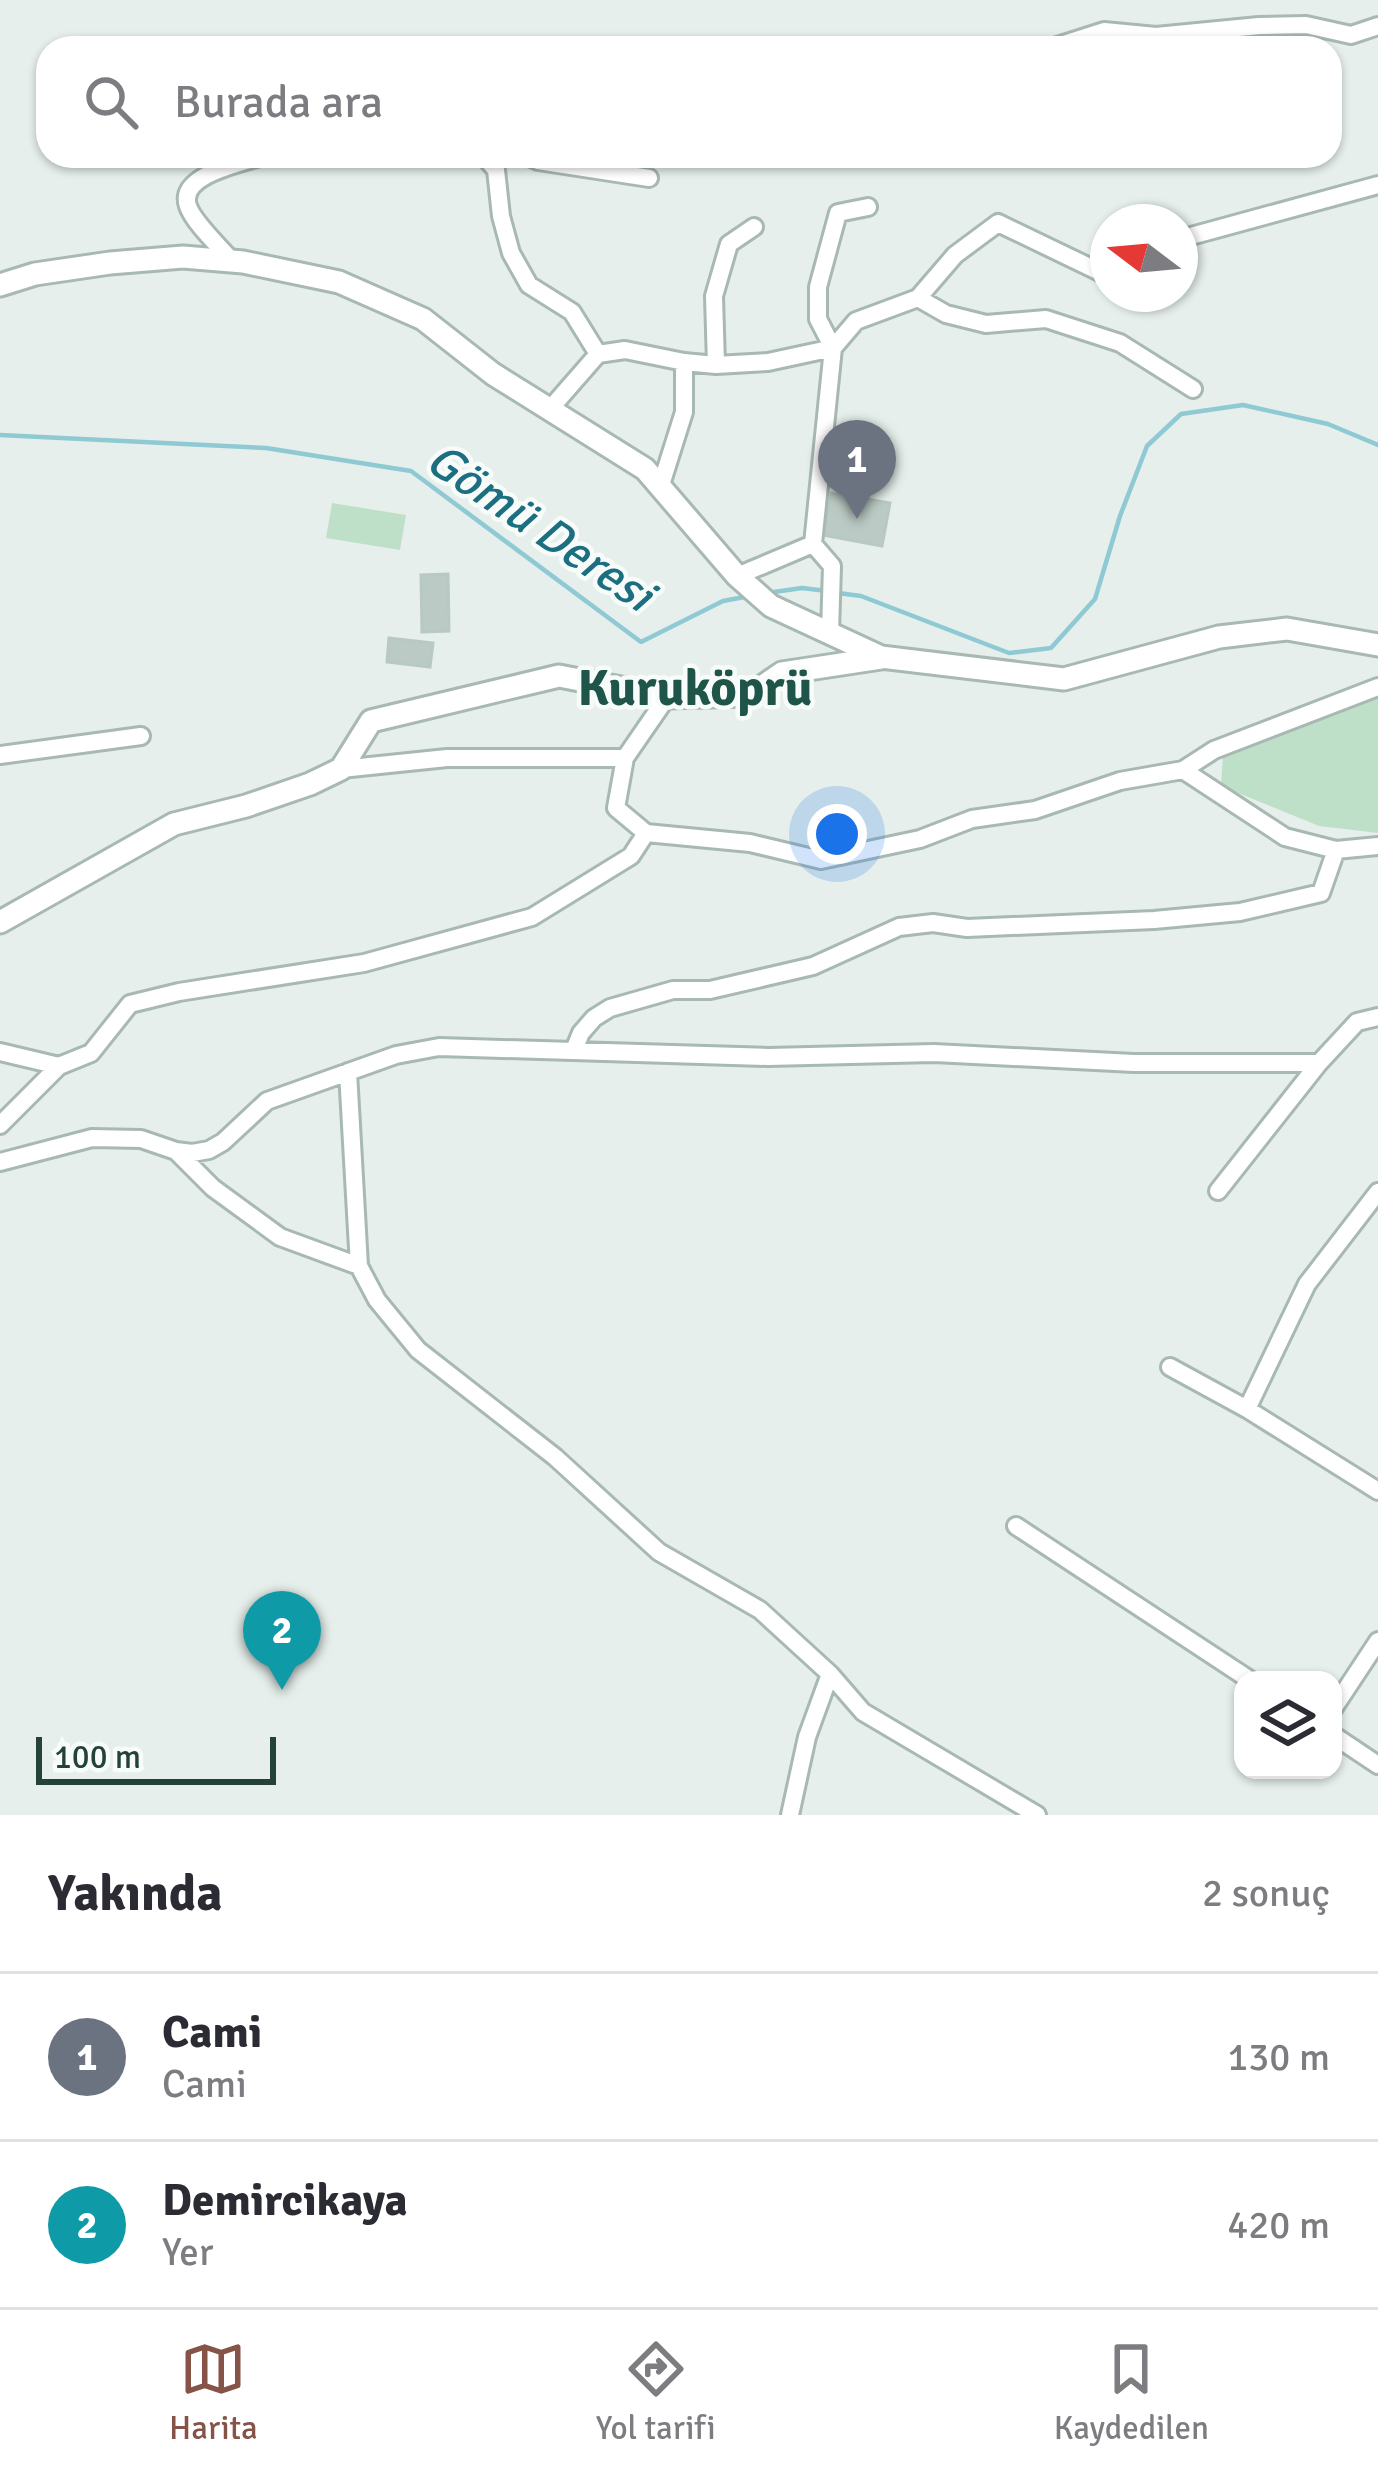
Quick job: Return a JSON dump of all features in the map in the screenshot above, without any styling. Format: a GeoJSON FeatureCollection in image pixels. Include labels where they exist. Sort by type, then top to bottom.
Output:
{"type":"FeatureCollection","features":[{"type":"Feature","properties":{"kind":"street"},"geometry":{"type":"LineString","coordinates":[[1088,36],[1104,31],[1156,36],[1306,25],[1351,35],[1378,26]]}},
{"type":"Feature","properties":{"kind":"street"},"geometry":{"type":"LineString","coordinates":[[229,168],[200,178],[187,196],[189,210],[232,261]]}},
{"type":"Feature","properties":{"kind":"street"},"geometry":{"type":"LineString","coordinates":[[494,168],[511,253],[529,285],[572,312],[598,354]]}},
{"type":"Feature","properties":{"kind":"street"},"geometry":{"type":"LineString","coordinates":[[584,168],[649,178]]}},
{"type":"Feature","properties":{"kind":"street"},"geometry":{"type":"LineString","coordinates":[[1198,234],[1378,185]]}},
{"type":"Feature","properties":{"kind":"street"},"geometry":{"type":"LineString","coordinates":[[830,633],[832,566],[813,544],[833,348],[818,319],[818,287],[838,213],[868,207]]}},
{"type":"Feature","properties":{"kind":"street"},"geometry":{"type":"LineString","coordinates":[[550,409],[598,354],[625,350],[716,364],[768,362],[833,348],[856,321],[918,298],[955,255],[998,223],[1090,267]]}},
{"type":"Feature","properties":{"kind":"street"},"geometry":{"type":"LineString","coordinates":[[716,364],[714,296],[729,244],[754,227]]}},
{"type":"Feature","properties":{"kind":"street"},"geometry":{"type":"LineString","coordinates":[[0,274],[165,259],[232,261],[339,282],[423,320],[494,374],[645,469],[737,575],[771,606],[881,658]]}},
{"type":"Feature","properties":{"kind":"street"},"geometry":{"type":"LineString","coordinates":[[0,285],[35,274]]}},
{"type":"Feature","properties":{"kind":"street"},"geometry":{"type":"LineString","coordinates":[[918,298],[946,314],[986,324],[1046,319],[1120,343],[1192,389]]}},
{"type":"Feature","properties":{"kind":"street"},"geometry":{"type":"LineString","coordinates":[[660,488],[684,412],[684,362]]}},
{"type":"Feature","properties":{"kind":"street"},"geometry":{"type":"LineString","coordinates":[[737,575],[813,544]]}},
{"type":"Feature","properties":{"kind":"street"},"geometry":{"type":"LineString","coordinates":[[341,769],[371,721],[559,676],[667,697],[750,694],[782,674],[881,658],[1064,679],[1219,637],[1287,629],[1378,645]]}},
{"type":"Feature","properties":{"kind":"street"},"geometry":{"type":"LineString","coordinates":[[667,697],[625,758],[616,808],[646,833],[750,843],[821,860],[920,839],[972,819],[1035,810],[1120,781],[1183,770],[1214,750],[1378,687]]}},
{"type":"Feature","properties":{"kind":"street"},"geometry":{"type":"LineString","coordinates":[[0,754],[141,736]]}},
{"type":"Feature","properties":{"kind":"street"},"geometry":{"type":"LineString","coordinates":[[0,922],[174,824],[246,806],[341,769],[447,758],[625,758]]}},
{"type":"Feature","properties":{"kind":"street"},"geometry":{"type":"LineString","coordinates":[[1183,770],[1285,837],[1336,850],[1378,846]]}},
{"type":"Feature","properties":{"kind":"street"},"geometry":{"type":"LineString","coordinates":[[0,1125],[59,1066],[91,1053],[130,1004],[364,963],[532,917],[631,856],[646,833]]}},
{"type":"Feature","properties":{"kind":"street"},"geometry":{"type":"LineString","coordinates":[[574,1050],[581,1033],[610,1008],[673,990],[710,990],[814,965],[899,927],[1154,920],[1240,912],[1321,893],[1336,850]]}},
{"type":"Feature","properties":{"kind":"street"},"geometry":{"type":"LineString","coordinates":[[1218,1191],[1319,1063],[1357,1022],[1378,1017]]}},
{"type":"Feature","properties":{"kind":"street"},"geometry":{"type":"LineString","coordinates":[[0,1162],[92,1138],[140,1138],[192,1153],[208,1150],[267,1101],[396,1055],[439,1047],[768,1057],[934,1053],[1134,1063],[1319,1063]]}},
{"type":"Feature","properties":{"kind":"street"},"geometry":{"type":"LineString","coordinates":[[0,1052],[59,1066]]}},
{"type":"Feature","properties":{"kind":"street"},"geometry":{"type":"LineString","coordinates":[[347,1072],[359,1266],[377,1300],[418,1350],[555,1457],[659,1552],[760,1610],[830,1674],[863,1712],[1037,1815]]}},
{"type":"Feature","properties":{"kind":"street"},"geometry":{"type":"LineString","coordinates":[[176,1150],[213,1188],[280,1237],[359,1266]]}},
{"type":"Feature","properties":{"kind":"street"},"geometry":{"type":"LineString","coordinates":[[1247,1409],[1307,1284],[1378,1192]]}},
{"type":"Feature","properties":{"kind":"street"},"geometry":{"type":"LineString","coordinates":[[1170,1367],[1378,1491]]}},
{"type":"Feature","properties":{"kind":"street"},"geometry":{"type":"LineString","coordinates":[[1016,1526],[1236,1671]]}},
{"type":"Feature","properties":{"kind":"street"},"geometry":{"type":"LineString","coordinates":[[1342,1695],[1378,1641]]}},
{"type":"Feature","properties":{"kind":"street"},"geometry":{"type":"LineString","coordinates":[[790,1815],[807,1737],[830,1674]]}},
{"type":"Feature","properties":{"kind":"street"},"geometry":{"type":"LineString","coordinates":[[1342,1741],[1378,1765]]}},
{"type":"Feature","properties":{"kind":"green space"},"geometry":{"type":"Polygon","coordinates":[[[332,503],[406,515],[400,550],[326,538],[332,503]]]}},
{"type":"Feature","properties":{"kind":"green space"},"geometry":{"type":"Polygon","coordinates":[[[1378,698],[1378,833],[1319,826],[1221,786],[1223,755],[1378,698]]]}},
{"type":"Feature","properties":{"kind":"building"},"geometry":{"type":"Polygon","coordinates":[[[831,493],[890,503],[882,546],[823,535],[831,493]]]}},
{"type":"Feature","properties":{"kind":"building"},"geometry":{"type":"Polygon","coordinates":[[[448,574],[449,631],[422,632],[421,575],[448,574]]]}},
{"type":"Feature","properties":{"kind":"building"},"geometry":{"type":"Polygon","coordinates":[[[389,638],[433,643],[430,667],[387,662],[389,638]]]}},
{"type":"Feature","properties":{"kind":"waterway","name":"Gömü Deresi"},"geometry":{"type":"LineString","coordinates":[[838,593],[861,596],[1009,653],[1051,648],[1095,599],[1147,446],[1181,414],[1243,405],[1328,424],[1378,445]]}},
{"type":"Feature","properties":{"kind":"waterway","name":"Gömü Deresi"},"geometry":{"type":"LineString","coordinates":[[0,435],[266,448],[411,471],[641,642],[723,601],[750,596]]}},
{"type":"Feature","properties":{"kind":"waterway","name":"Gömü Deresi"},"geometry":{"type":"LineString","coordinates":[[767,593],[802,588],[827,591]]}},
{"type":"Feature","properties":{"kind":"place","name":"Cami"},"geometry":{"type":"Point","coordinates":[857,519]}},
{"type":"Feature","properties":{"kind":"place","name":"Demircikaya"},"geometry":{"type":"Point","coordinates":[282,1690]}},
{"type":"Feature","properties":{"kind":"district","name":"Kuruköprü"},"geometry":{"type":"Point","coordinates":[695,687]}}]}
